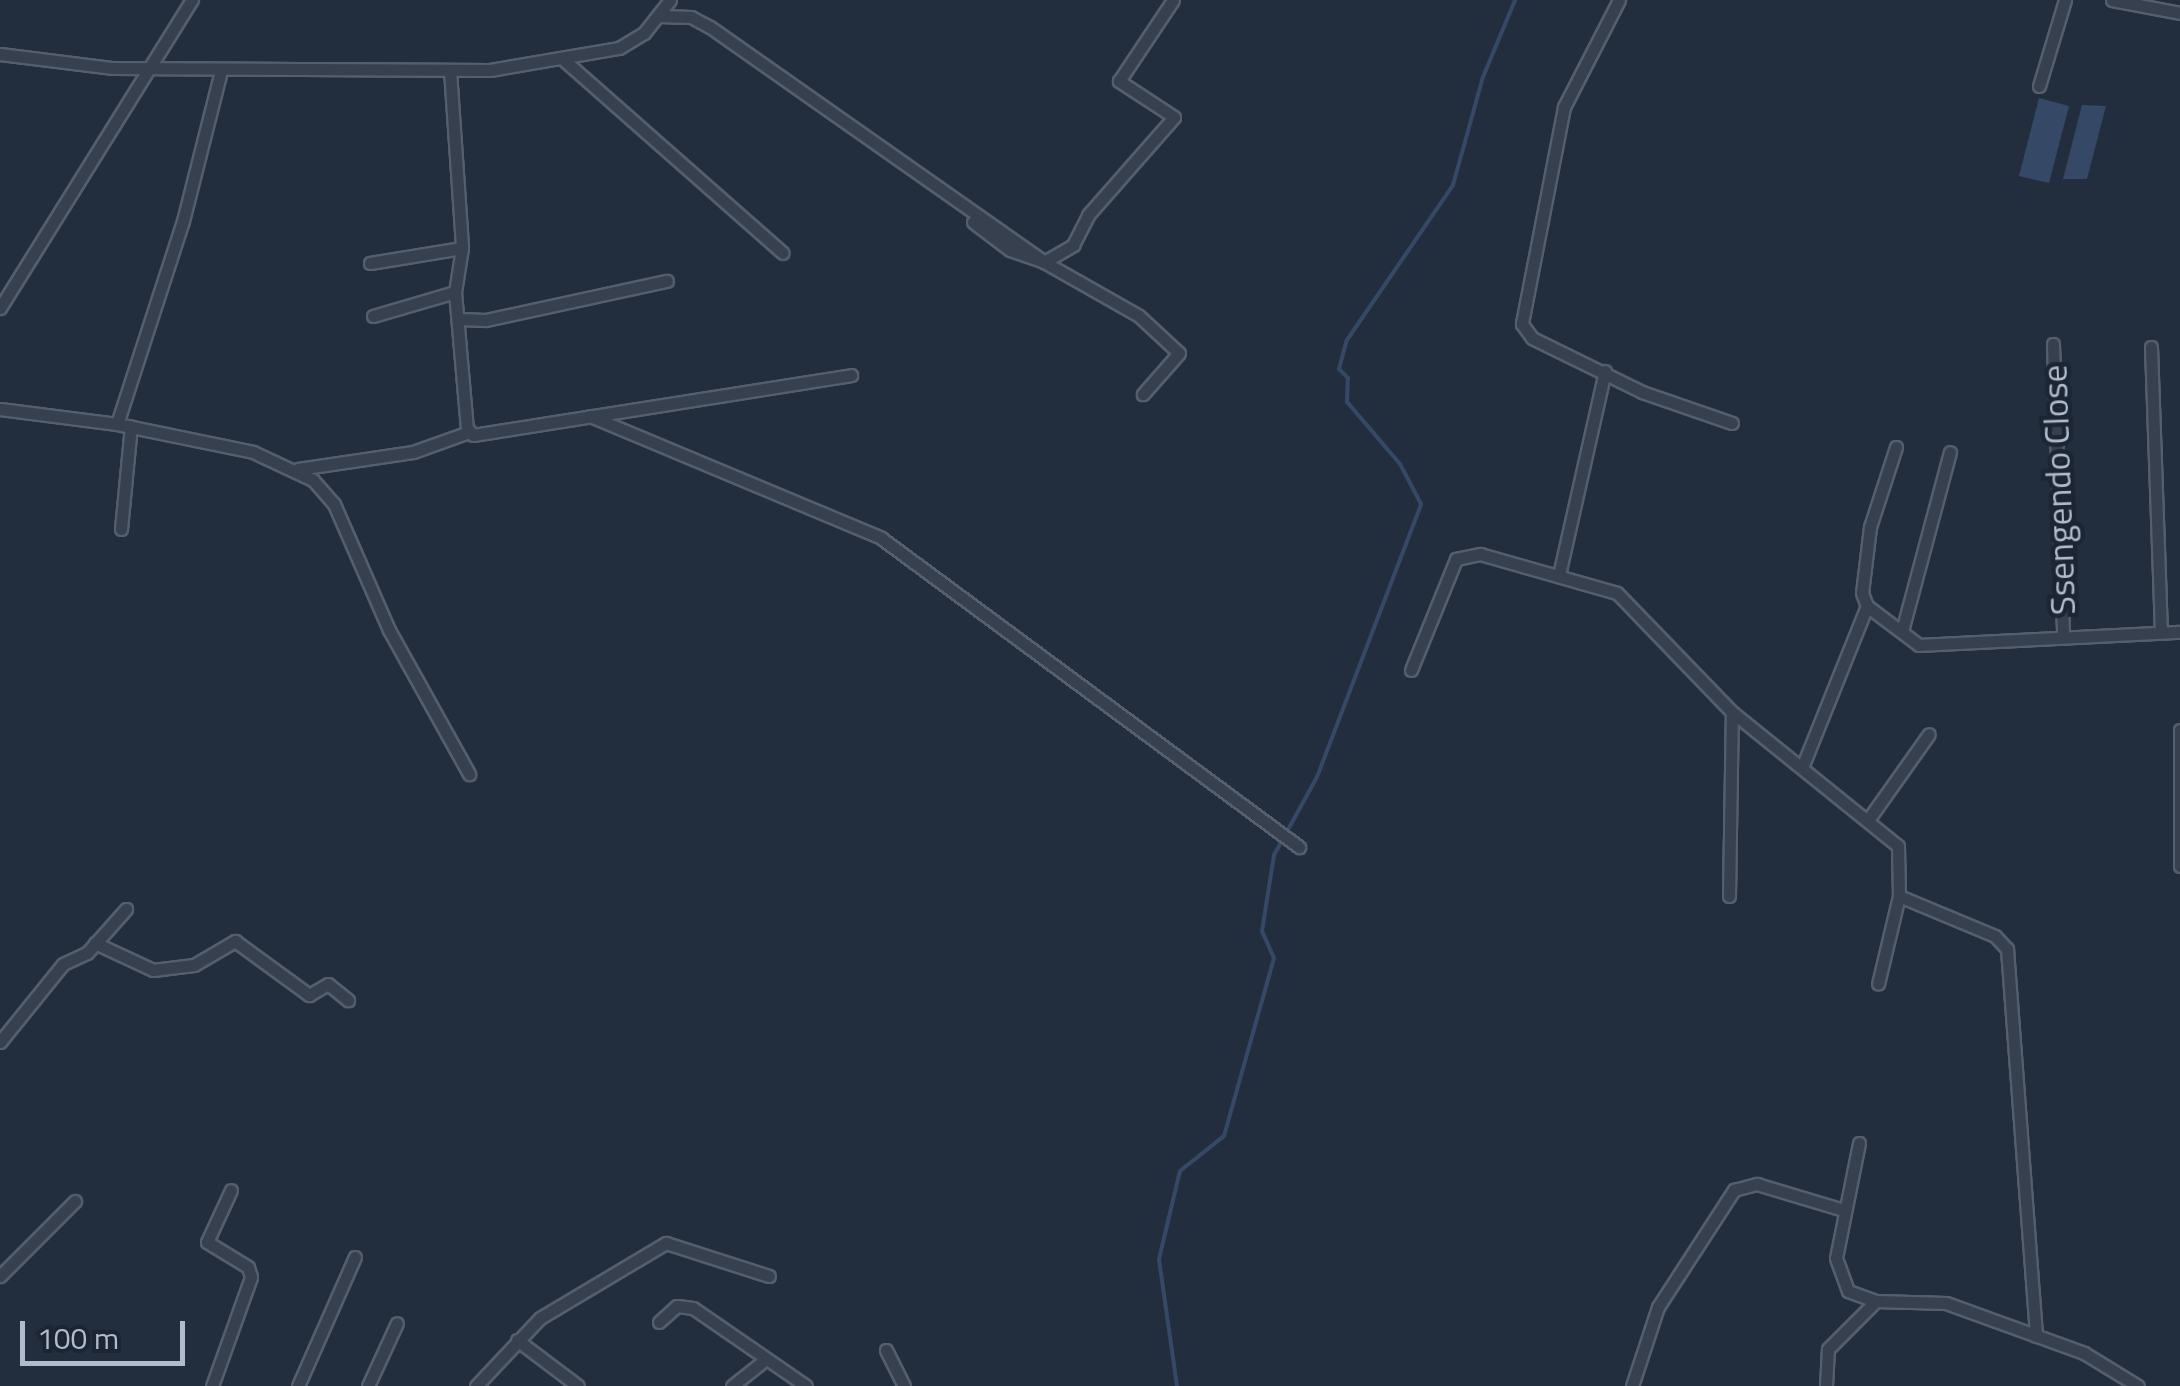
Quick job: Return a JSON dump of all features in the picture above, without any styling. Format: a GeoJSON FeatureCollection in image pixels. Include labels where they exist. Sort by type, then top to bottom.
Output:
{"type":"FeatureCollection","features":[{"type":"Feature","properties":{"kind":"street"},"geometry":{"type":"LineString","coordinates":[[0,308],[192,0]]}},
{"type":"Feature","properties":{"kind":"street"},"geometry":{"type":"LineString","coordinates":[[0,54],[221,71],[450,70],[565,61],[619,48],[659,16],[670,0]]}},
{"type":"Feature","properties":{"kind":"street"},"geometry":{"type":"LineString","coordinates":[[1044,262],[1073,245],[1088,215],[1174,117],[1119,82],[1173,0]]}},
{"type":"Feature","properties":{"kind":"street"},"geometry":{"type":"LineString","coordinates":[[1619,0],[1564,107],[1522,324],[1532,338],[1732,424]]}},
{"type":"Feature","properties":{"kind":"street"},"geometry":{"type":"LineString","coordinates":[[2040,86],[2064,0]]}},
{"type":"Feature","properties":{"kind":"street"},"geometry":{"type":"LineString","coordinates":[[2112,0],[2180,12]]}},
{"type":"Feature","properties":{"kind":"street"},"geometry":{"type":"LineString","coordinates":[[659,16],[691,17],[710,27],[1044,262]]}},
{"type":"Feature","properties":{"kind":"street"},"geometry":{"type":"LineString","coordinates":[[565,61],[783,253]]}},
{"type":"Feature","properties":{"kind":"street"},"geometry":{"type":"LineString","coordinates":[[450,70],[462,248],[455,292],[468,432]]}},
{"type":"Feature","properties":{"kind":"street"},"geometry":{"type":"LineString","coordinates":[[117,424],[183,221],[221,71]]}},
{"type":"Feature","properties":{"kind":"street"},"geometry":{"type":"LineString","coordinates":[[973,222],[1010,250],[1108,294],[1179,353],[1143,394]]}},
{"type":"Feature","properties":{"kind":"street"},"geometry":{"type":"LineString","coordinates":[[370,263],[462,248]]}},
{"type":"Feature","properties":{"kind":"street"},"geometry":{"type":"LineString","coordinates":[[460,319],[486,320],[668,281]]}},
{"type":"Feature","properties":{"kind":"street"},"geometry":{"type":"LineString","coordinates":[[373,316],[455,292]]}},
{"type":"Feature","properties":{"kind":"street","name":"Ssengendo Close"},"geometry":{"type":"LineString","coordinates":[[2053,344],[2063,636]]}},
{"type":"Feature","properties":{"kind":"street"},"geometry":{"type":"LineString","coordinates":[[2151,348],[2161,632]]}},
{"type":"Feature","properties":{"kind":"street"},"geometry":{"type":"LineString","coordinates":[[1559,575],[1605,372]]}},
{"type":"Feature","properties":{"kind":"street"},"geometry":{"type":"LineString","coordinates":[[298,469],[413,452],[468,432],[852,375]]}},
{"type":"Feature","properties":{"kind":"street"},"geometry":{"type":"LineString","coordinates":[[0,409],[132,426],[253,452],[298,469],[334,504],[390,630],[469,774]]}},
{"type":"Feature","properties":{"kind":"street"},"geometry":{"type":"LineString","coordinates":[[590,416],[881,538],[1298,847]]}},
{"type":"Feature","properties":{"kind":"street"},"geometry":{"type":"LineString","coordinates":[[121,528],[132,426]]}},
{"type":"Feature","properties":{"kind":"street"},"geometry":{"type":"LineString","coordinates":[[1896,446],[1870,527],[1861,586],[1867,606],[1919,644],[2180,632]]}},
{"type":"Feature","properties":{"kind":"street"},"geometry":{"type":"LineString","coordinates":[[1902,631],[1950,452]]}},
{"type":"Feature","properties":{"kind":"street"},"geometry":{"type":"LineString","coordinates":[[1411,670],[1456,559],[1480,554],[1616,594],[1732,712],[1803,765],[1902,854],[1899,896],[1878,984]]}},
{"type":"Feature","properties":{"kind":"street"},"geometry":{"type":"LineString","coordinates":[[1803,765],[1867,606]]}},
{"type":"Feature","properties":{"kind":"street"},"geometry":{"type":"LineString","coordinates":[[1729,896],[1732,712]]}},
{"type":"Feature","properties":{"kind":"street"},"geometry":{"type":"LineString","coordinates":[[2180,730],[2180,866]]}},
{"type":"Feature","properties":{"kind":"street"},"geometry":{"type":"LineString","coordinates":[[1868,820],[1929,734]]}},
{"type":"Feature","properties":{"kind":"street"},"geometry":{"type":"LineString","coordinates":[[1899,896],[1995,936],[2007,949],[2036,1336]]}},
{"type":"Feature","properties":{"kind":"street"},"geometry":{"type":"LineString","coordinates":[[0,1042],[63,964],[95,943],[126,909]]}},
{"type":"Feature","properties":{"kind":"street"},"geometry":{"type":"LineString","coordinates":[[95,943],[153,970],[194,965],[236,941],[309,995],[328,984],[348,1000]]}},
{"type":"Feature","properties":{"kind":"street"},"geometry":{"type":"LineString","coordinates":[[1859,1143],[1843,1210],[1836,1272],[1848,1291],[1876,1301],[1933,1300],[2084,1353],[2138,1386]]}},
{"type":"Feature","properties":{"kind":"street"},"geometry":{"type":"LineString","coordinates":[[1632,1386],[1658,1307],[1734,1190],[1757,1184],[1843,1210]]}},
{"type":"Feature","properties":{"kind":"street"},"geometry":{"type":"LineString","coordinates":[[212,1386],[251,1278],[248,1268],[207,1242],[232,1190]]}},
{"type":"Feature","properties":{"kind":"street"},"geometry":{"type":"LineString","coordinates":[[0,1276],[75,1201]]}},
{"type":"Feature","properties":{"kind":"street"},"geometry":{"type":"LineString","coordinates":[[476,1386],[540,1318],[666,1243],[769,1276]]}},
{"type":"Feature","properties":{"kind":"street"},"geometry":{"type":"LineString","coordinates":[[298,1386],[355,1257]]}},
{"type":"Feature","properties":{"kind":"street"},"geometry":{"type":"LineString","coordinates":[[1826,1386],[1828,1348],[1876,1301]]}},
{"type":"Feature","properties":{"kind":"street"},"geometry":{"type":"LineString","coordinates":[[660,1322],[677,1306],[693,1308],[806,1386]]}},
{"type":"Feature","properties":{"kind":"street"},"geometry":{"type":"LineString","coordinates":[[368,1386],[397,1324]]}},
{"type":"Feature","properties":{"kind":"street"},"geometry":{"type":"LineString","coordinates":[[517,1340],[578,1386]]}},
{"type":"Feature","properties":{"kind":"street"},"geometry":{"type":"LineString","coordinates":[[886,1350],[904,1386]]}},
{"type":"Feature","properties":{"kind":"street"},"geometry":{"type":"LineString","coordinates":[[732,1386],[766,1359]]}},
{"type":"Feature","properties":{"kind":"water"},"geometry":{"type":"Polygon","coordinates":[[[2039,98],[2069,106],[2049,183],[2019,176],[2039,98]]]}},
{"type":"Feature","properties":{"kind":"water"},"geometry":{"type":"Polygon","coordinates":[[[2082,105],[2106,106],[2087,179],[2063,179],[2082,105]]]}},
{"type":"Feature","properties":{"kind":"waterway"},"geometry":{"type":"LineString","coordinates":[[1177,1386],[1159,1259],[1180,1171],[1224,1136],[1274,958],[1262,931],[1274,855],[1317,777],[1421,504],[1400,464],[1347,402],[1348,378],[1339,369],[1347,340],[1453,185],[1483,77],[1515,0]]}}]}
